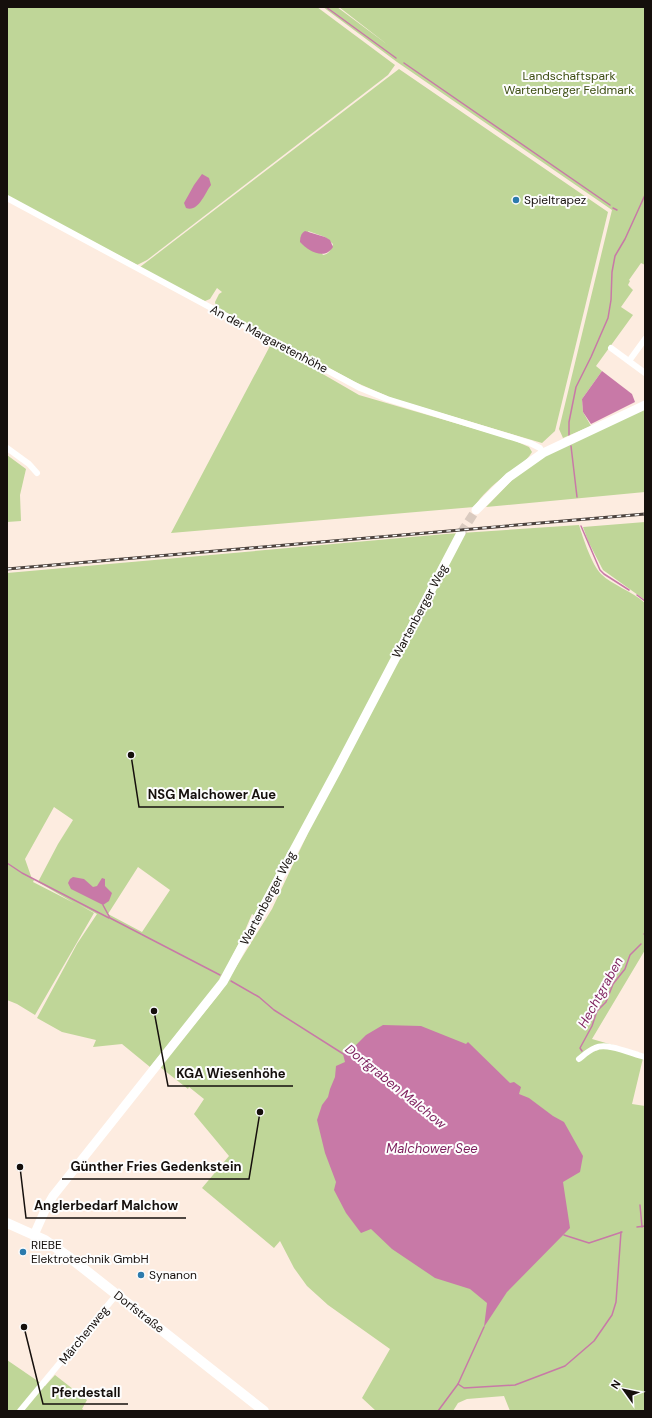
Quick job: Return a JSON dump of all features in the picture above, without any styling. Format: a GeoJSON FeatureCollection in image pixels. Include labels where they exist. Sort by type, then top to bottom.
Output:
{"type":"FeatureCollection","features":[{"type":"Feature","properties":{"kind":"main road"},"geometry":{"type":"LineString","coordinates":[[476,510],[509,478],[543,453],[645,405]]}},
{"type":"Feature","properties":{"kind":"main road","name":"Wartenberger Weg"},"geometry":{"type":"LineString","coordinates":[[34,1235],[53,1196],[223,982],[337,770],[461,533]]}},
{"type":"Feature","properties":{"kind":"main road","name":"Dorfstraße"},"geometry":{"type":"LineString","coordinates":[[7,1223],[49,1242],[264,1411]]}},
{"type":"Feature","properties":{"kind":"street","name":"An der Margaretenhöhe"},"geometry":{"type":"LineString","coordinates":[[7,198],[360,388],[387,399],[530,444],[540,448],[543,453]]}},
{"type":"Feature","properties":{"kind":"street"},"geometry":{"type":"LineString","coordinates":[[629,361],[645,339]]}},
{"type":"Feature","properties":{"kind":"street"},"geometry":{"type":"LineString","coordinates":[[611,348],[645,373]]}},
{"type":"Feature","properties":{"kind":"street"},"geometry":{"type":"LineString","coordinates":[[7,448],[37,473]]}},
{"type":"Feature","properties":{"kind":"street"},"geometry":{"type":"LineString","coordinates":[[579,1059],[593,1048],[600,1046],[609,1047],[645,1058]]}},
{"type":"Feature","properties":{"kind":"street","name":"Märchenweg"},"geometry":{"type":"LineString","coordinates":[[20,1411],[117,1294]]}},
{"type":"Feature","properties":{"kind":"green space"},"geometry":{"type":"Polygon","coordinates":[[[7,7],[317,7],[395,65],[388,75],[147,260],[137,265],[7,196],[7,7]]]}},
{"type":"Feature","properties":{"kind":"green space","name":"Landschaftspark Wartenberger Feldmark"},"geometry":{"type":"Polygon","coordinates":[[[323,7],[337,7],[388,45],[339,7],[645,7],[645,265],[641,263],[629,280],[628,285],[633,290],[621,307],[633,315],[596,366],[602,371],[582,399],[583,412],[591,426],[563,438],[559,429],[612,210],[397,62],[323,7]]]}},
{"type":"Feature","properties":{"kind":"green space"},"geometry":{"type":"Polygon","coordinates":[[[399,69],[608,212],[555,431],[542,443],[394,399],[355,382],[216,307],[215,302],[219,294],[222,292],[217,288],[210,299],[205,301],[196,298],[140,267],[399,69]],[[308,231],[323,255],[330,251],[333,244],[325,237],[308,231]]]}},
{"type":"Feature","properties":{"kind":"green space"},"geometry":{"type":"Polygon","coordinates":[[[271,344],[359,395],[513,440],[529,447],[532,452],[523,463],[491,487],[474,507],[171,533],[271,344]]]}},
{"type":"Feature","properties":{"kind":"green space"},"geometry":{"type":"Polygon","coordinates":[[[645,409],[645,492],[486,507],[516,476],[550,453],[645,409]]]}},
{"type":"Feature","properties":{"kind":"green space"},"geometry":{"type":"Polygon","coordinates":[[[7,455],[26,469],[20,495],[21,521],[7,522],[7,455]]]}},
{"type":"Feature","properties":{"kind":"green space"},"geometry":{"type":"Polygon","coordinates":[[[645,522],[645,600],[603,570],[588,541],[583,527],[645,522]]]}},
{"type":"Feature","properties":{"kind":"green space"},"geometry":{"type":"Polygon","coordinates":[[[579,525],[591,558],[601,574],[645,603],[645,950],[592,1039],[644,1054],[632,1104],[645,1106],[645,1411],[510,1411],[504,1396],[467,1399],[458,1403],[453,1411],[376,1411],[362,1398],[390,1349],[328,1305],[307,1286],[294,1268],[280,1241],[274,1248],[202,1188],[229,1156],[194,1114],[204,1099],[189,1087],[188,1089],[160,1067],[220,993],[272,909],[308,833],[255,916],[252,914],[221,979],[150,1067],[122,1044],[93,1047],[96,1040],[62,1032],[37,1018],[77,944],[97,914],[78,904],[94,913],[35,1015],[7,1000],[7,573],[446,534],[579,525]],[[54,807],[25,859],[32,879],[34,880],[33,882],[74,903],[38,882],[58,844],[73,820],[54,807]],[[138,867],[108,914],[142,932],[170,890],[138,867]]]}},
{"type":"Feature","properties":{"kind":"green space"},"geometry":{"type":"Polygon","coordinates":[[[7,1360],[45,1386],[55,1375],[87,1400],[82,1409],[85,1411],[7,1411],[7,1360]]]}},
{"type":"Feature","properties":{"kind":"water"},"geometry":{"type":"Polygon","coordinates":[[[202,174],[209,178],[211,185],[198,205],[190,209],[186,208],[184,203],[202,174]]]}},
{"type":"Feature","properties":{"kind":"water"},"geometry":{"type":"Polygon","coordinates":[[[305,231],[325,237],[330,240],[333,247],[330,251],[321,254],[308,249],[300,242],[301,236],[305,231]]]}},
{"type":"Feature","properties":{"kind":"water"},"geometry":{"type":"Polygon","coordinates":[[[602,371],[632,394],[635,402],[591,424],[583,412],[582,399],[602,371]]]}},
{"type":"Feature","properties":{"kind":"water"},"geometry":{"type":"Polygon","coordinates":[[[73,877],[84,879],[93,887],[97,886],[102,878],[105,879],[105,886],[112,893],[109,901],[103,905],[71,889],[68,883],[73,877]]]}},
{"type":"Feature","properties":{"kind":"water","name":"Malchower See"},"geometry":{"type":"Polygon","coordinates":[[[383,1025],[421,1026],[466,1044],[468,1042],[510,1083],[514,1082],[521,1087],[519,1094],[529,1098],[553,1116],[564,1122],[583,1156],[580,1172],[563,1182],[570,1228],[507,1292],[484,1327],[487,1303],[470,1289],[435,1278],[392,1249],[371,1229],[361,1233],[346,1213],[334,1190],[336,1182],[325,1153],[317,1120],[322,1105],[328,1097],[335,1077],[336,1066],[345,1062],[343,1054],[349,1052],[366,1035],[383,1025]]]}},
{"type":"Feature","properties":{"kind":"waterway"},"geometry":{"type":"LineString","coordinates":[[326,7],[396,58]]}},
{"type":"Feature","properties":{"kind":"waterway"},"geometry":{"type":"LineString","coordinates":[[404,63],[610,205]]}},
{"type":"Feature","properties":{"kind":"waterway","name":"Hechtgraben"},"geometry":{"type":"LineString","coordinates":[[569,435],[569,422],[576,387],[608,318],[615,256],[625,239],[645,195]]}},
{"type":"Feature","properties":{"kind":"waterway"},"geometry":{"type":"LineString","coordinates":[[613,208],[617,210]]}},
{"type":"Feature","properties":{"kind":"waterway","name":"Hechtgraben"},"geometry":{"type":"LineString","coordinates":[[571,446],[577,497]]}},
{"type":"Feature","properties":{"kind":"waterway","name":"Hechtgraben"},"geometry":{"type":"LineString","coordinates":[[581,526],[600,570],[629,590]]}},
{"type":"Feature","properties":{"kind":"waterway","name":"Hechtgraben"},"geometry":{"type":"LineString","coordinates":[[637,595],[645,601]]}},
{"type":"Feature","properties":{"kind":"waterway","name":"Dorfgraben Malchow"},"geometry":{"type":"LineString","coordinates":[[7,863],[22,873],[109,918]]}},
{"type":"Feature","properties":{"kind":"waterway","name":"Dorfgraben Malchow"},"geometry":{"type":"LineString","coordinates":[[103,905],[110,918],[220,975]]}},
{"type":"Feature","properties":{"kind":"waterway","name":"Hechtgraben"},"geometry":{"type":"LineString","coordinates":[[582,1051],[580,1048],[592,1026],[597,1011],[606,1002],[613,984],[625,969],[630,955],[641,944]]}},
{"type":"Feature","properties":{"kind":"waterway","name":"Dorfgraben Malchow"},"geometry":{"type":"LineString","coordinates":[[231,981],[259,997],[274,1010],[345,1055]]}},
{"type":"Feature","properties":{"kind":"waterway"},"geometry":{"type":"LineString","coordinates":[[640,1205],[642,1227]]}},
{"type":"Feature","properties":{"kind":"waterway"},"geometry":{"type":"LineString","coordinates":[[637,1227],[645,1226]]}},
{"type":"Feature","properties":{"kind":"waterway"},"geometry":{"type":"LineString","coordinates":[[458,1384],[464,1388],[515,1385],[565,1366],[594,1341],[612,1315],[616,1302],[621,1232]]}},
{"type":"Feature","properties":{"kind":"waterway"},"geometry":{"type":"LineString","coordinates":[[564,1235],[589,1243],[622,1232]]}},
{"type":"Feature","properties":{"kind":"waterway"},"geometry":{"type":"LineString","coordinates":[[438,1411],[458,1384],[484,1327]]}},
{"type":"Feature","properties":{"kind":"tunnel"},"geometry":{"type":"LineString","coordinates":[[461,533],[476,510]]}},
{"type":"Feature","properties":{"kind":"railway"},"geometry":{"type":"LineString","coordinates":[[7,569],[645,514]]}},
{"type":"Feature","properties":{"kind":"place","name":"Spieltrapez"},"geometry":{"type":"Point","coordinates":[516,200]}},
{"type":"Feature","properties":{"kind":"place","name":"NSG Malchower Aue"},"geometry":{"type":"Point","coordinates":[131,755]}},
{"type":"Feature","properties":{"kind":"place","name":"KGA Wiesenhöhe"},"geometry":{"type":"Point","coordinates":[154,1011]}},
{"type":"Feature","properties":{"kind":"place","name":"Günther Fries Gedenkstein"},"geometry":{"type":"Point","coordinates":[260,1112]}},
{"type":"Feature","properties":{"kind":"place","name":"Anglerbedarf Malchow"},"geometry":{"type":"Point","coordinates":[20,1167]}},
{"type":"Feature","properties":{"kind":"place","name":"RIEBE Elektrotechnik GmbH"},"geometry":{"type":"Point","coordinates":[23,1252]}},
{"type":"Feature","properties":{"kind":"place","name":"Synanon"},"geometry":{"type":"Point","coordinates":[141,1275]}},
{"type":"Feature","properties":{"kind":"place","name":"Pferdestall"},"geometry":{"type":"Point","coordinates":[24,1327]}}]}
